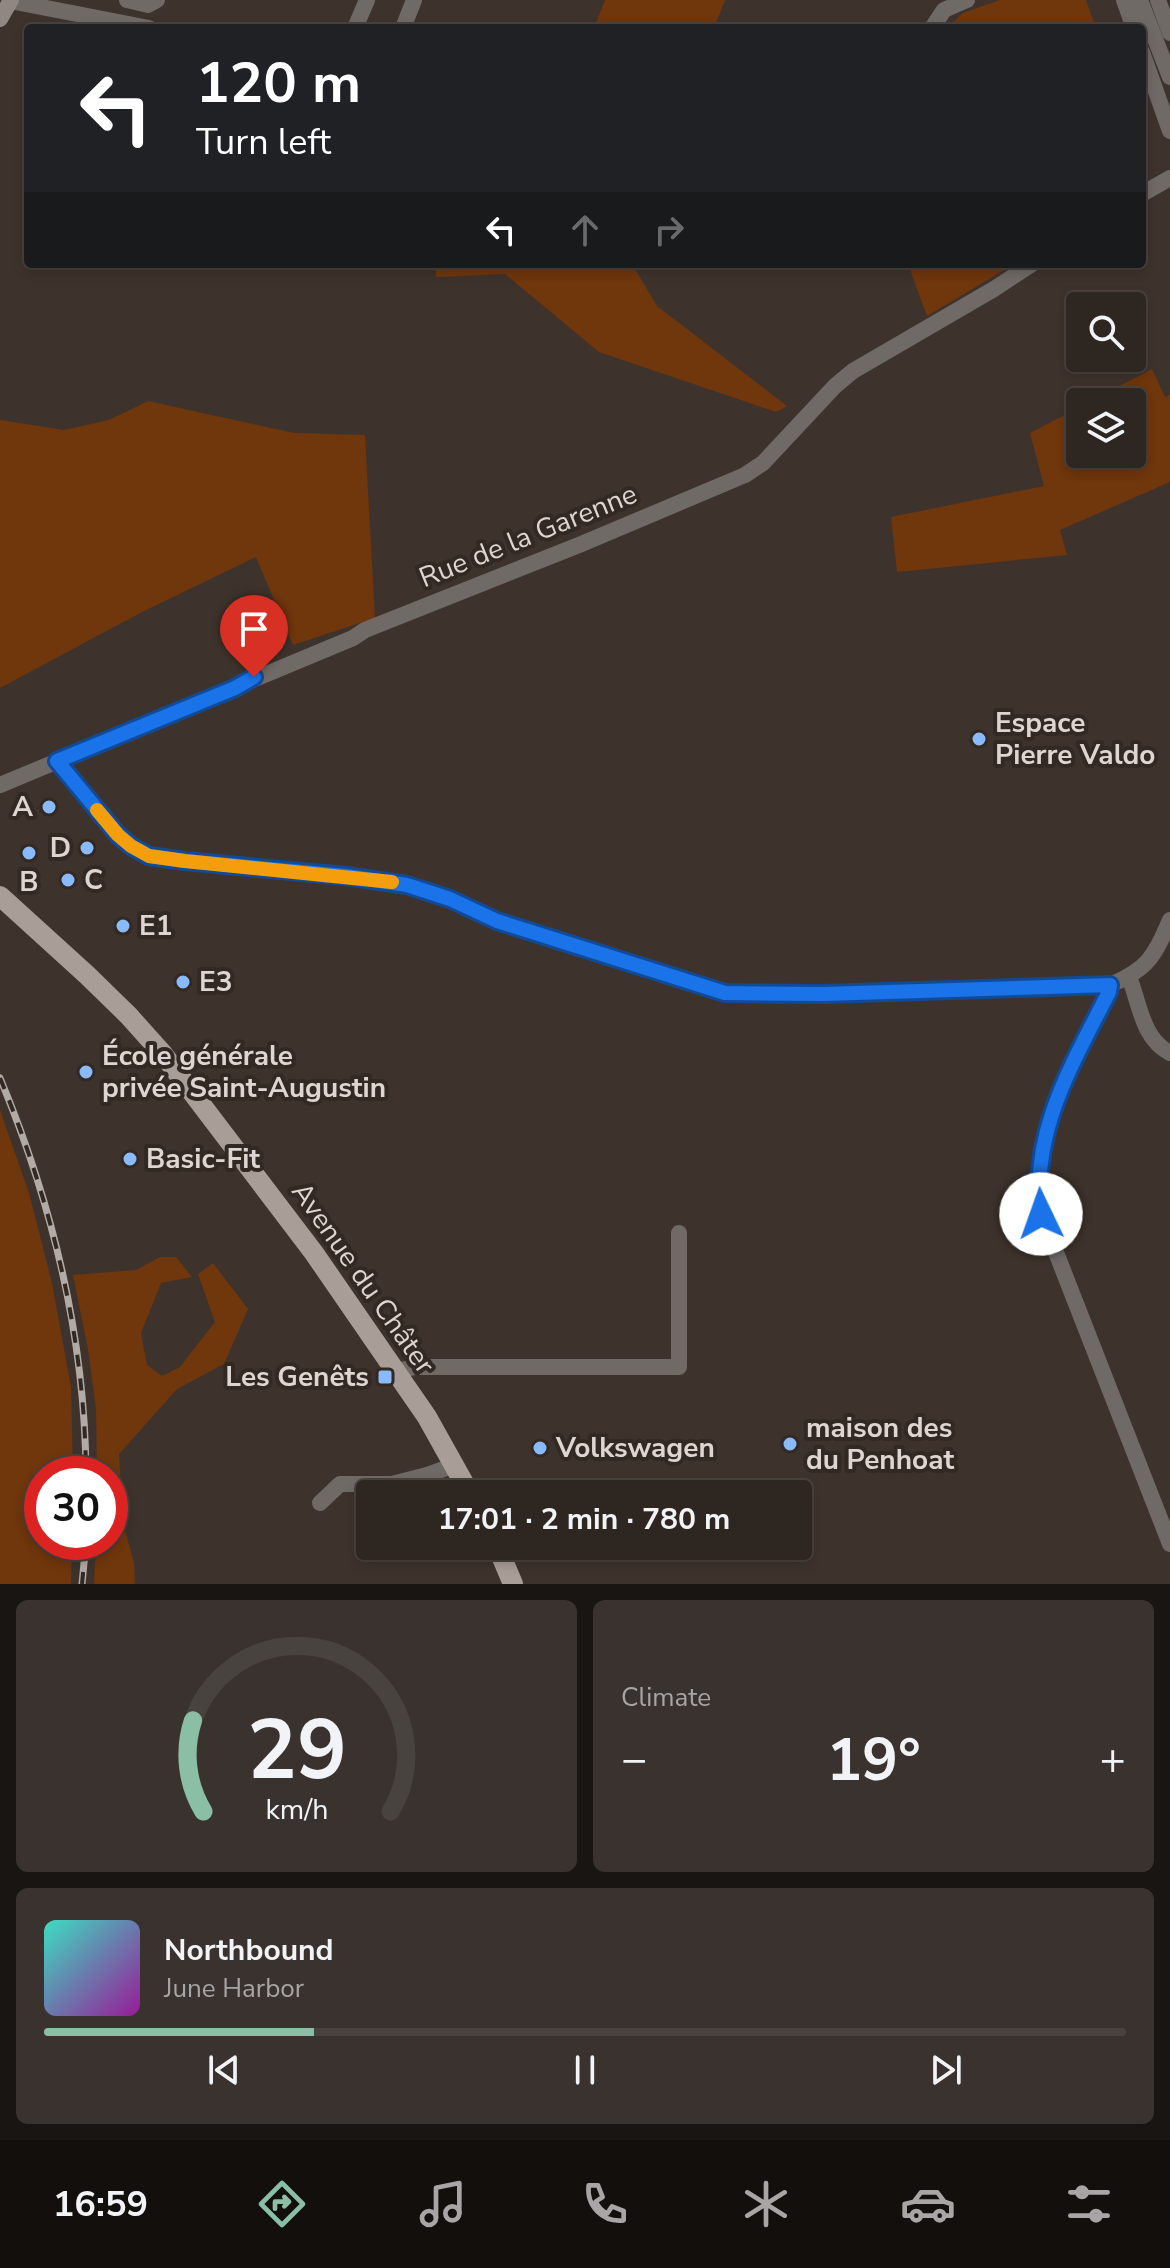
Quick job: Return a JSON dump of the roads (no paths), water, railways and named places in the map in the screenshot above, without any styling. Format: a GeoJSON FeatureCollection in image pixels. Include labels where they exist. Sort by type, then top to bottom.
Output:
{"type":"FeatureCollection","features":[{"type":"Feature","properties":{"kind":"main road"},"geometry":{"type":"LineString","coordinates":[[0,19],[11,1]]}},
{"type":"Feature","properties":{"kind":"main road","name":"Avenue du Châter"},"geometry":{"type":"LineString","coordinates":[[0,896],[87,975],[163,1054],[314,1253],[427,1417],[463,1480]]}},
{"type":"Feature","properties":{"kind":"main road"},"geometry":{"type":"LineString","coordinates":[[503,1560],[513,1584]]}},
{"type":"Feature","properties":{"kind":"street"},"geometry":{"type":"LineString","coordinates":[[127,0],[148,5],[157,0]]}},
{"type":"Feature","properties":{"kind":"street"},"geometry":{"type":"LineString","coordinates":[[357,24],[367,0]]}},
{"type":"Feature","properties":{"kind":"street"},"geometry":{"type":"LineString","coordinates":[[405,24],[414,0]]}},
{"type":"Feature","properties":{"kind":"street"},"geometry":{"type":"LineString","coordinates":[[935,24],[944,10],[967,0]]}},
{"type":"Feature","properties":{"kind":"street"},"geometry":{"type":"LineString","coordinates":[[1124,0],[1133,24]]}},
{"type":"Feature","properties":{"kind":"street"},"geometry":{"type":"LineString","coordinates":[[1140,0],[1170,77]]}},
{"type":"Feature","properties":{"kind":"street"},"geometry":{"type":"LineString","coordinates":[[1158,0],[1170,33]]}},
{"type":"Feature","properties":{"kind":"street"},"geometry":{"type":"LineString","coordinates":[[11,1],[129,24]]}},
{"type":"Feature","properties":{"kind":"street"},"geometry":{"type":"LineString","coordinates":[[1146,63],[1170,131]]}},
{"type":"Feature","properties":{"kind":"street"},"geometry":{"type":"LineString","coordinates":[[1146,192],[1170,178]]}},
{"type":"Feature","properties":{"kind":"street","name":"Rue de la Garenne"},"geometry":{"type":"LineString","coordinates":[[0,785],[365,630],[560,553],[755,470],[853,371],[1026,268]]}},
{"type":"Feature","properties":{"kind":"street"},"geometry":{"type":"LineString","coordinates":[[57,761],[118,835],[149,856],[407,885],[450,899],[497,921],[725,993],[823,994],[1110,985],[1129,977],[1145,965],[1156,951],[1170,920]]}},
{"type":"Feature","properties":{"kind":"street"},"geometry":{"type":"LineString","coordinates":[[1129,977],[1145,1027],[1159,1048],[1170,1053]]}},
{"type":"Feature","properties":{"kind":"street"},"geometry":{"type":"LineString","coordinates":[[1110,985],[1054,1104],[1043,1147],[1038,1189],[1041,1214],[1170,1544]]}},
{"type":"Feature","properties":{"kind":"street"},"geometry":{"type":"LineString","coordinates":[[396,1371],[415,1367],[679,1367],[679,1233]]}},
{"type":"Feature","properties":{"kind":"street"},"geometry":{"type":"LineString","coordinates":[[320,1503],[340,1484],[392,1484],[455,1465]]}},
{"type":"Feature","properties":{"kind":"railway"},"geometry":{"type":"LineString","coordinates":[[0,1078],[35,1173],[62,1272],[79,1372],[85,1456]]}},
{"type":"Feature","properties":{"kind":"railway"},"geometry":{"type":"LineString","coordinates":[[82,1584],[84,1560]]}},
{"type":"Feature","properties":{"kind":"place","name":"Espace Pierre Valdo"},"geometry":{"type":"Point","coordinates":[979,739]}},
{"type":"Feature","properties":{"kind":"place","name":"A"},"geometry":{"type":"Point","coordinates":[49,807]}},
{"type":"Feature","properties":{"kind":"place","name":"D"},"geometry":{"type":"Point","coordinates":[87,848]}},
{"type":"Feature","properties":{"kind":"place","name":"B"},"geometry":{"type":"Point","coordinates":[29,853]}},
{"type":"Feature","properties":{"kind":"place","name":"C"},"geometry":{"type":"Point","coordinates":[68,880]}},
{"type":"Feature","properties":{"kind":"place","name":"E1"},"geometry":{"type":"Point","coordinates":[123,926]}},
{"type":"Feature","properties":{"kind":"place","name":"E3"},"geometry":{"type":"Point","coordinates":[183,982]}},
{"type":"Feature","properties":{"kind":"place","name":"École générale privée Saint-Augustin"},"geometry":{"type":"Point","coordinates":[86,1072]}},
{"type":"Feature","properties":{"kind":"place","name":"Basic-Fit"},"geometry":{"type":"Point","coordinates":[130,1159]}},
{"type":"Feature","properties":{"kind":"place","name":"Les Genêts"},"geometry":{"type":"Point","coordinates":[385,1377]}},
{"type":"Feature","properties":{"kind":"place","name":"maison des du Penhoat"},"geometry":{"type":"Point","coordinates":[790,1444]}},
{"type":"Feature","properties":{"kind":"place","name":"Volkswagen"},"geometry":{"type":"Point","coordinates":[540,1448]}}]}
